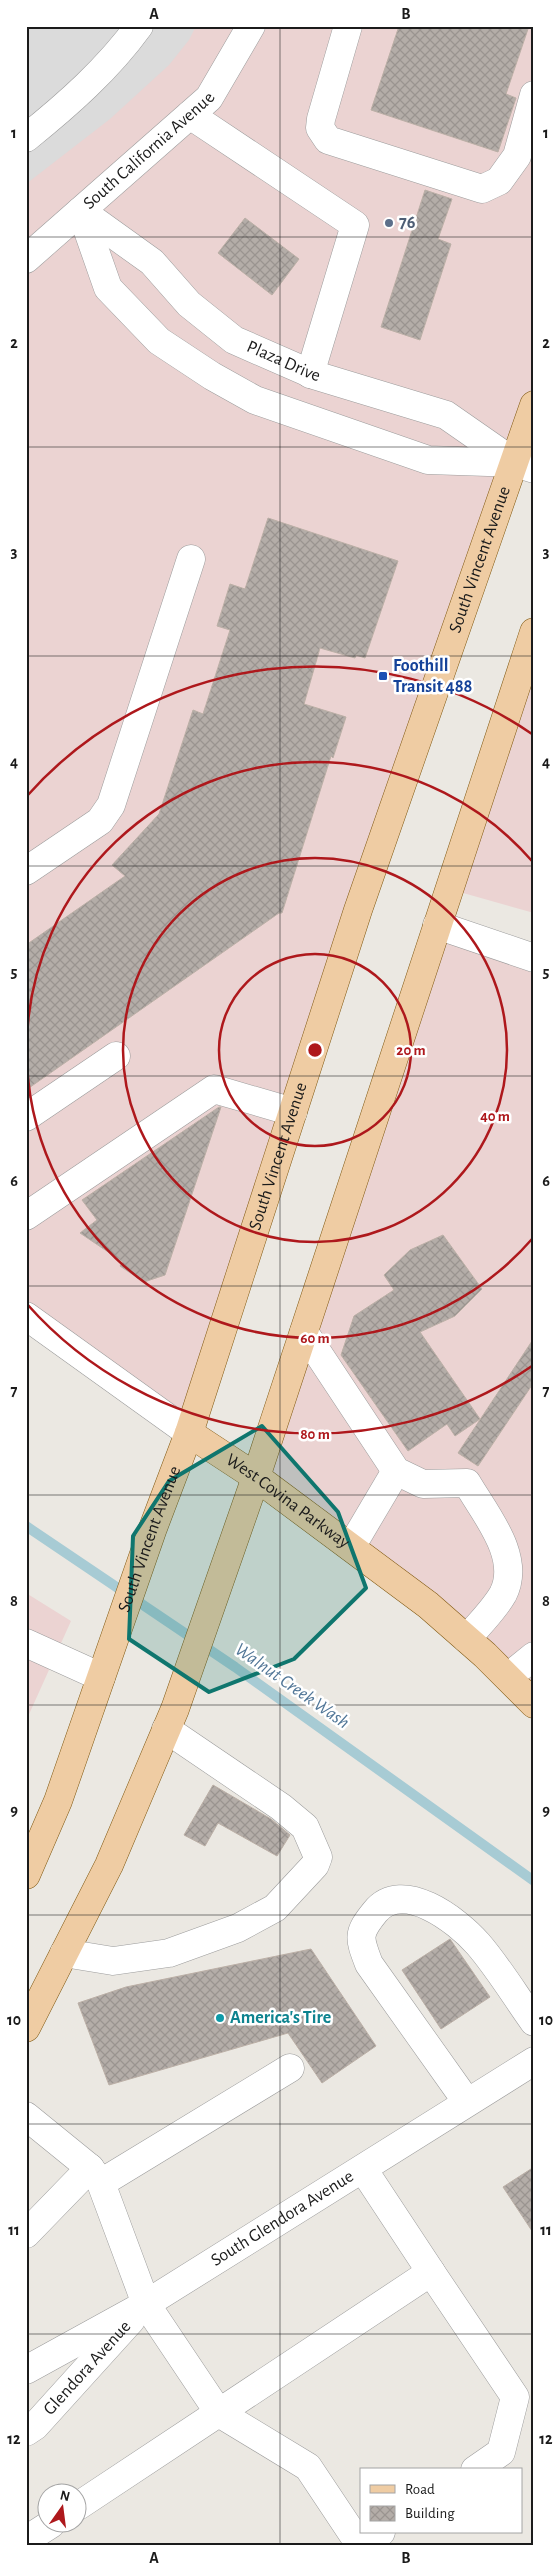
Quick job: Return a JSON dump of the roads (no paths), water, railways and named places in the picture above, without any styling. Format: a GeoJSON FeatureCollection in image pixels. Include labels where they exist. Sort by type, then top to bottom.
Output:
{"type":"FeatureCollection","features":[{"type":"Feature","properties":{"kind":"main road","name":"South Vincent Avenue"},"geometry":{"type":"LineString","coordinates":[[26,1875],[58,1801],[153,1528],[189,1433],[358,910],[525,466],[534,405]]}},
{"type":"Feature","properties":{"kind":"main road"},"geometry":{"type":"LineString","coordinates":[[26,2028],[109,1865],[191,1664],[256,1477],[534,632]]}},
{"type":"Feature","properties":{"kind":"main road","name":"West Covina Parkway"},"geometry":{"type":"LineString","coordinates":[[189,1433],[256,1477],[428,1605],[508,1677],[534,1704]]}},
{"type":"Feature","properties":{"kind":"street"},"geometry":{"type":"LineString","coordinates":[[26,138],[61,109],[109,62],[139,26]]}},
{"type":"Feature","properties":{"kind":"street","name":"South California Avenue"},"geometry":{"type":"LineString","coordinates":[[26,259],[209,98],[252,26]]}},
{"type":"Feature","properties":{"kind":"street"},"geometry":{"type":"LineString","coordinates":[[348,26],[320,119],[320,128],[328,140],[482,189],[500,181],[517,156],[534,94]]}},
{"type":"Feature","properties":{"kind":"street"},"geometry":{"type":"LineString","coordinates":[[190,115],[355,225],[310,374]]}},
{"type":"Feature","properties":{"kind":"street"},"geometry":{"type":"LineString","coordinates":[[81,211],[108,288],[158,341],[212,376],[255,400],[428,460],[525,466]]}},
{"type":"Feature","properties":{"kind":"street","name":"Plaza Drive"},"geometry":{"type":"LineString","coordinates":[[81,211],[152,262],[189,304],[234,340],[310,374],[446,415],[525,466]]}},
{"type":"Feature","properties":{"kind":"street"},"geometry":{"type":"LineString","coordinates":[[26,871],[100,821],[111,805],[191,559]]}},
{"type":"Feature","properties":{"kind":"street"},"geometry":{"type":"LineString","coordinates":[[437,926],[534,958]]}},
{"type":"Feature","properties":{"kind":"street"},"geometry":{"type":"LineString","coordinates":[[26,1117],[116,1056]]}},
{"type":"Feature","properties":{"kind":"street"},"geometry":{"type":"LineString","coordinates":[[26,1216],[214,1089],[293,1112]]}},
{"type":"Feature","properties":{"kind":"street","name":"West Covina Parkway"},"geometry":{"type":"LineString","coordinates":[[26,1316],[189,1433]]}},
{"type":"Feature","properties":{"kind":"street"},"geometry":{"type":"LineString","coordinates":[[304,1332],[396,1472],[423,1484],[467,1483],[507,1554],[509,1578],[502,1595],[467,1639]]}},
{"type":"Feature","properties":{"kind":"street"},"geometry":{"type":"LineString","coordinates":[[351,1547],[396,1472]]}},
{"type":"Feature","properties":{"kind":"street"},"geometry":{"type":"LineString","coordinates":[[26,1643],[101,1677]]}},
{"type":"Feature","properties":{"kind":"street"},"geometry":{"type":"LineString","coordinates":[[508,1677],[534,1656]]}},
{"type":"Feature","properties":{"kind":"street"},"geometry":{"type":"LineString","coordinates":[[64,1953],[114,1961],[169,1953],[238,1928],[275,1908],[315,1865],[318,1857],[305,1827],[282,1807],[166,1729]]}},
{"type":"Feature","properties":{"kind":"street"},"geometry":{"type":"LineString","coordinates":[[467,2102],[369,1964],[361,1943],[363,1927],[379,1907],[401,1897],[417,1900],[444,1915],[478,1944],[534,2022]]}},
{"type":"Feature","properties":{"kind":"street","name":"South Glendora Avenue"},"geometry":{"type":"LineString","coordinates":[[26,2370],[146,2304],[534,2061]]}},
{"type":"Feature","properties":{"kind":"street"},"geometry":{"type":"LineString","coordinates":[[26,2234],[95,2176],[290,2068]]}},
{"type":"Feature","properties":{"kind":"street"},"geometry":{"type":"LineString","coordinates":[[26,2116],[95,2176],[146,2304],[219,2413],[308,2467],[361,2545],[378,2534]]}},
{"type":"Feature","properties":{"kind":"street"},"geometry":{"type":"LineString","coordinates":[[363,2169],[515,2397],[501,2452],[478,2468]]}},
{"type":"Feature","properties":{"kind":"street"},"geometry":{"type":"LineString","coordinates":[[88,2499],[432,2272]]}},
{"type":"Feature","properties":{"kind":"street","name":"Glendora Avenue"},"geometry":{"type":"LineString","coordinates":[[26,2432],[35,2426],[146,2304]]}},
{"type":"Feature","properties":{"kind":"street"},"geometry":{"type":"LineString","coordinates":[[26,2540],[38,2532]]}},
{"type":"Feature","properties":{"kind":"waterway","name":"Walnut Creek Wash"},"geometry":{"type":"LineString","coordinates":[[26,1526],[235,1667],[534,1881]]}},
{"type":"Feature","properties":{"kind":"place","name":"76"},"geometry":{"type":"Point","coordinates":[389,223]}},
{"type":"Feature","properties":{"kind":"place","name":"Foothill Transit 488"},"geometry":{"type":"Point","coordinates":[383,676]}},
{"type":"Feature","properties":{"kind":"place","name":"America's Tire"},"geometry":{"type":"Point","coordinates":[220,2018]}}]}
